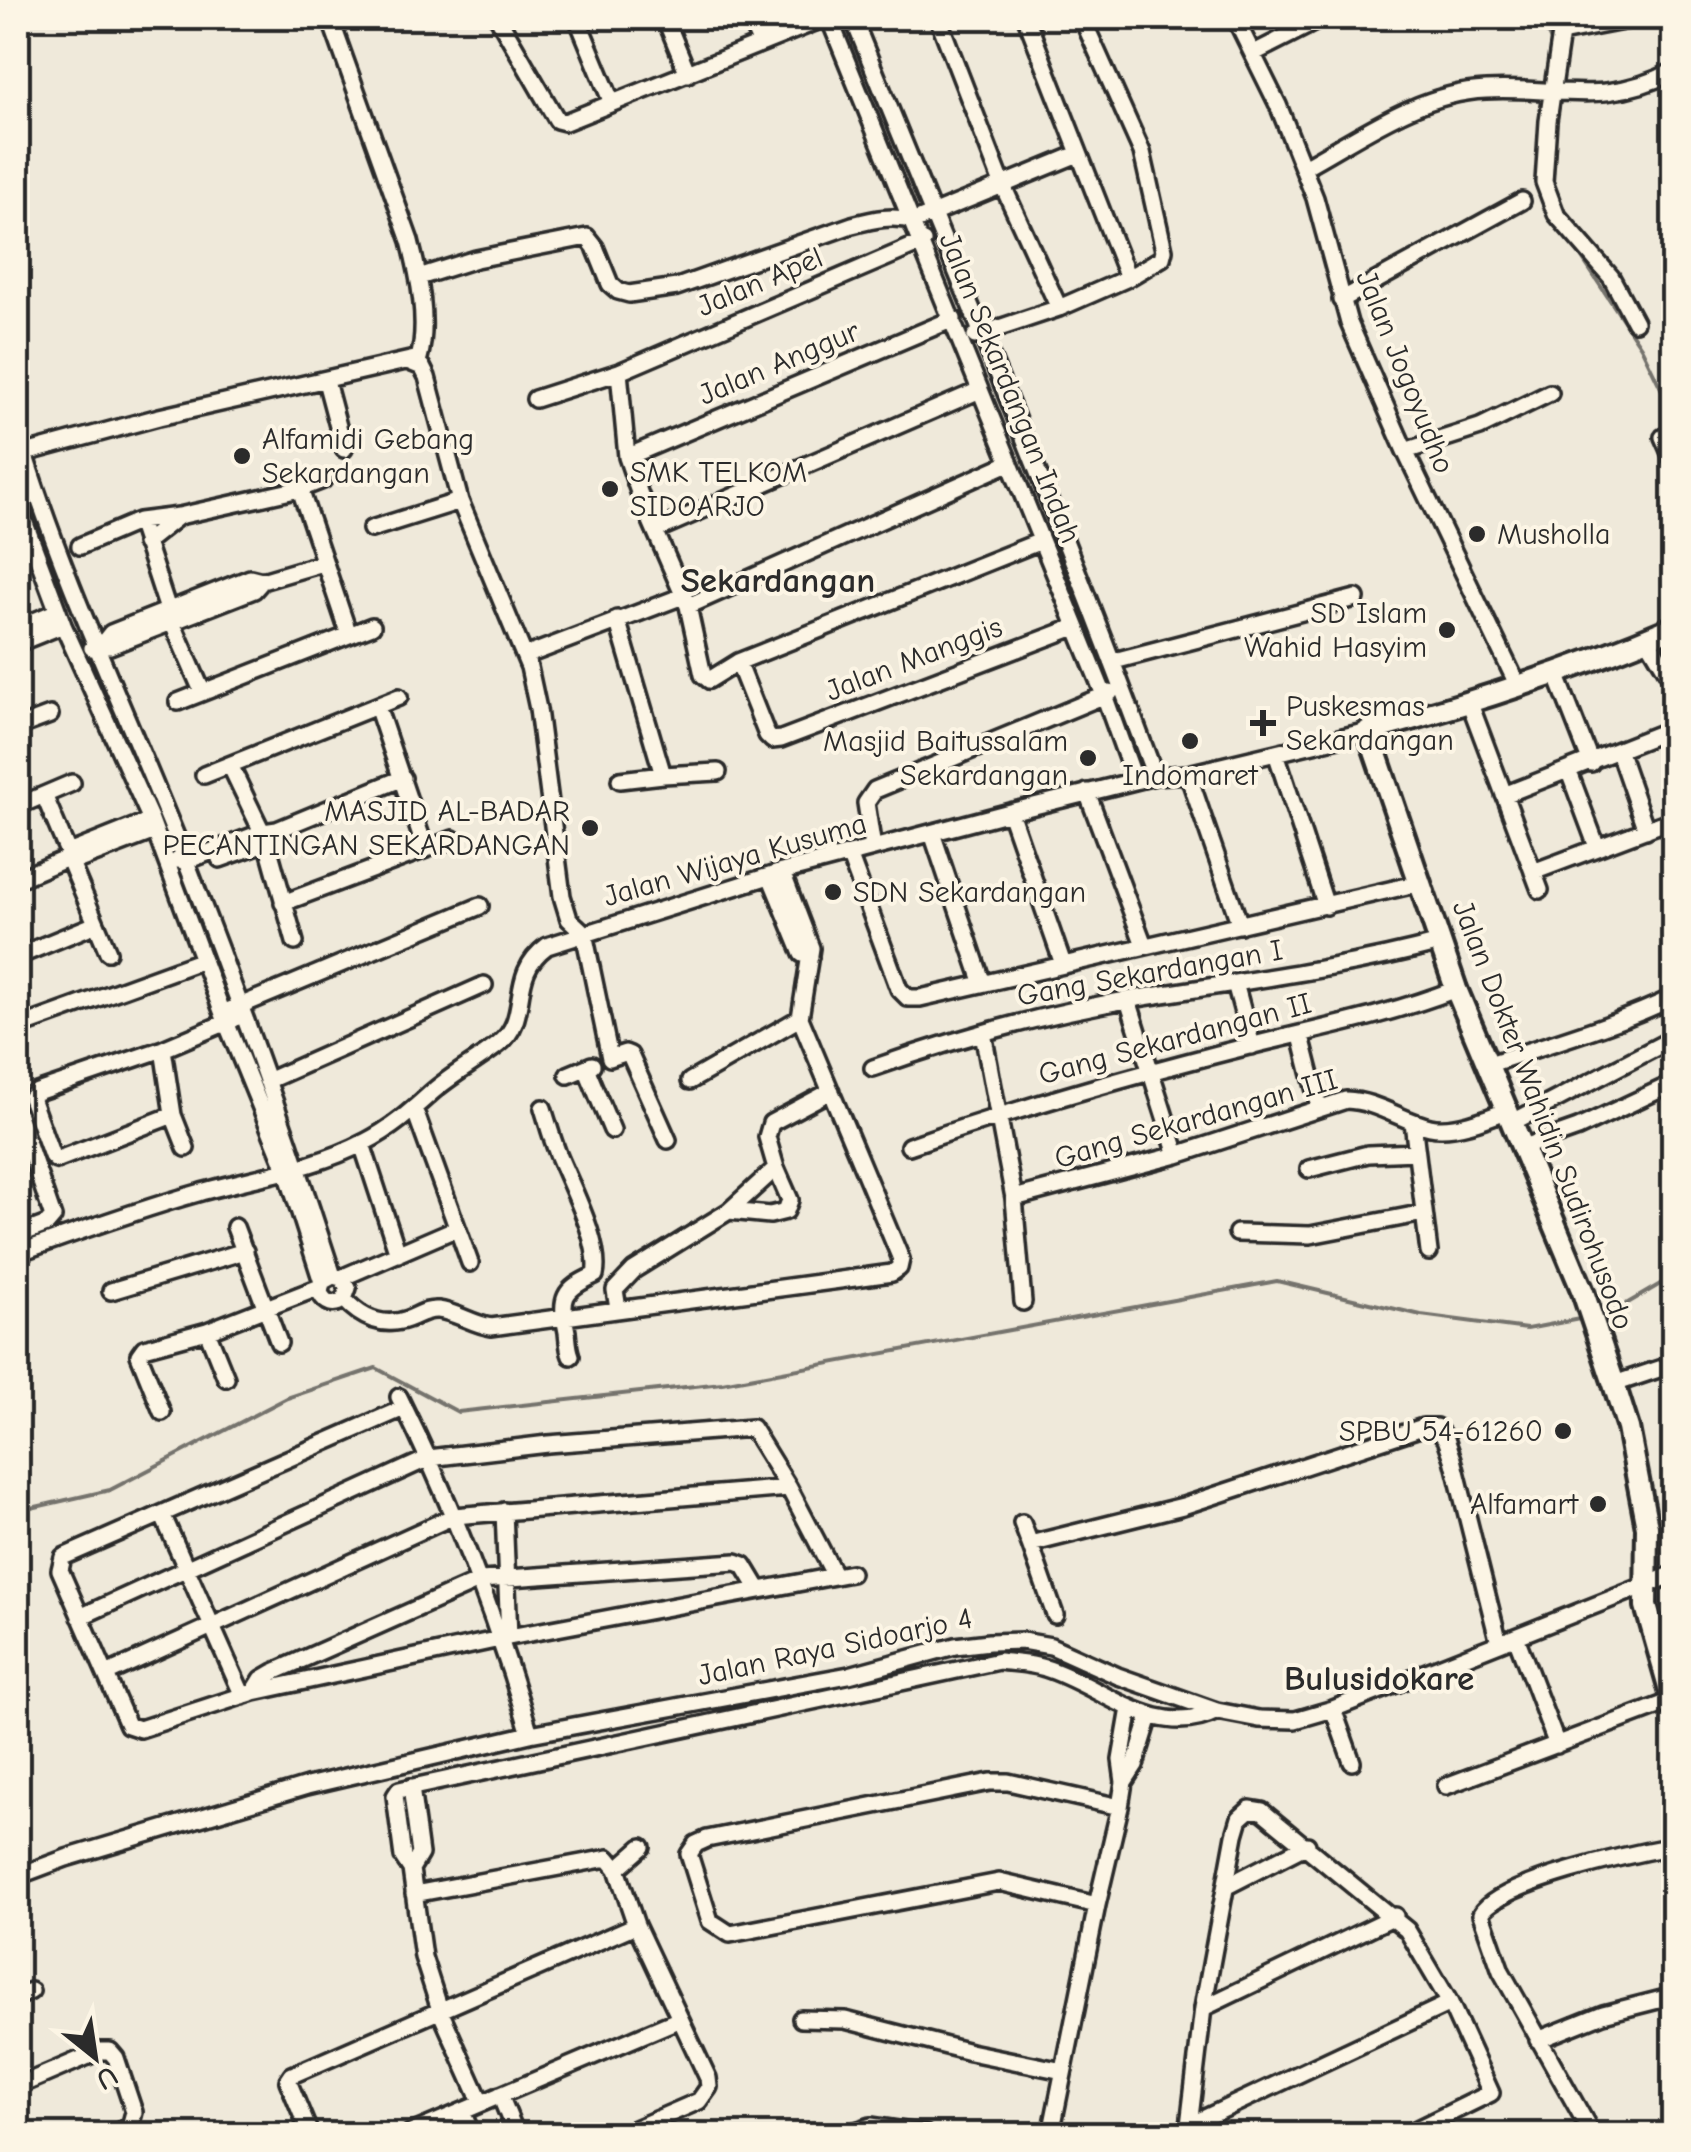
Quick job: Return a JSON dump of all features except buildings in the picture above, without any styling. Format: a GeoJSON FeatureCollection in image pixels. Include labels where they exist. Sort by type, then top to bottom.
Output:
{"type":"FeatureCollection","features":[{"type":"Feature","properties":{"kind":"main road"},"geometry":{"type":"LineString","coordinates":[[1368,731],[1557,676],[1674,627]]}},
{"type":"Feature","properties":{"kind":"main road","name":"Jalan Dokter Wahidin Sudirohusodo"},"geometry":{"type":"LineString","coordinates":[[1368,731],[1456,989],[1583,1292],[1628,1428],[1647,1527],[1646,1606],[1673,1702]]}},
{"type":"Feature","properties":{"kind":"street"},"geometry":{"type":"LineString","coordinates":[[292,1168],[233,1014],[188,866],[100,644],[88,628],[21,454],[214,403],[419,358],[419,277],[404,220],[330,18]]}},
{"type":"Feature","properties":{"kind":"street"},"geometry":{"type":"LineString","coordinates":[[498,18],[557,120],[565,122],[827,18]]}},
{"type":"Feature","properties":{"kind":"street"},"geometry":{"type":"LineString","coordinates":[[577,18],[612,103]]}},
{"type":"Feature","properties":{"kind":"street"},"geometry":{"type":"LineString","coordinates":[[665,18],[688,74]]}},
{"type":"Feature","properties":{"kind":"street"},"geometry":{"type":"LineString","coordinates":[[749,18],[760,42]]}},
{"type":"Feature","properties":{"kind":"street","name":"Jalan Sekardangan Indah"},"geometry":{"type":"LineString","coordinates":[[827,18],[923,242],[1008,463],[1104,695],[1134,780]]}},
{"type":"Feature","properties":{"kind":"street","name":"Jalan Sekardangan Indah"},"geometry":{"type":"LineString","coordinates":[[853,18],[984,333],[1155,776]]}},
{"type":"Feature","properties":{"kind":"street"},"geometry":{"type":"LineString","coordinates":[[938,18],[1004,186],[1059,308]]}},
{"type":"Feature","properties":{"kind":"street"},"geometry":{"type":"LineString","coordinates":[[1026,18],[1128,278]]}},
{"type":"Feature","properties":{"kind":"street"},"geometry":{"type":"LineString","coordinates":[[962,341],[1059,308],[1128,278],[1162,258],[1164,250],[1142,152],[1082,18]]}},
{"type":"Feature","properties":{"kind":"street","name":"Jalan Jogoyudho"},"geometry":{"type":"LineString","coordinates":[[1235,18],[1316,198],[1342,300],[1405,451],[1518,686]]}},
{"type":"Feature","properties":{"kind":"street"},"geometry":{"type":"LineString","coordinates":[[1254,53],[1323,18]]}},
{"type":"Feature","properties":{"kind":"street"},"geometry":{"type":"LineString","coordinates":[[1551,18],[1561,33],[1545,91],[1544,182],[1556,214],[1612,279],[1635,322]]}},
{"type":"Feature","properties":{"kind":"street"},"geometry":{"type":"LineString","coordinates":[[1561,33],[1632,18]]}},
{"type":"Feature","properties":{"kind":"street"},"geometry":{"type":"LineString","coordinates":[[1304,168],[1417,105],[1446,96],[1485,90],[1605,94],[1631,90],[1674,71]]}},
{"type":"Feature","properties":{"kind":"street"},"geometry":{"type":"LineString","coordinates":[[419,277],[476,259],[587,237],[610,284],[618,291],[630,294],[677,287],[852,225],[898,217],[914,222],[1078,154]]}},
{"type":"Feature","properties":{"kind":"street"},"geometry":{"type":"LineString","coordinates":[[1342,300],[1522,201]]}},
{"type":"Feature","properties":{"kind":"street","name":"Jalan Apel"},"geometry":{"type":"LineString","coordinates":[[534,399],[619,372],[923,242]]}},
{"type":"Feature","properties":{"kind":"street","name":"Jalan Anggur"},"geometry":{"type":"LineString","coordinates":[[627,457],[953,319]]}},
{"type":"Feature","properties":{"kind":"street"},"geometry":{"type":"LineString","coordinates":[[410,362],[422,367],[427,376],[460,500],[525,656],[538,710],[566,912],[584,933],[610,1058]]}},
{"type":"Feature","properties":{"kind":"street"},"geometry":{"type":"LineString","coordinates":[[619,372],[627,457],[640,498],[685,601],[705,678],[709,680],[738,662],[1041,541]]}},
{"type":"Feature","properties":{"kind":"street"},"geometry":{"type":"LineString","coordinates":[[326,381],[344,449]]}},
{"type":"Feature","properties":{"kind":"street"},"geometry":{"type":"LineString","coordinates":[[656,530],[980,390]]}},
{"type":"Feature","properties":{"kind":"street"},"geometry":{"type":"LineString","coordinates":[[1405,451],[1480,427],[1550,393]]}},
{"type":"Feature","properties":{"kind":"street"},"geometry":{"type":"LineString","coordinates":[[1663,437],[1674,462]]}},
{"type":"Feature","properties":{"kind":"street"},"geometry":{"type":"LineString","coordinates":[[525,656],[617,618],[685,601],[1008,463]]}},
{"type":"Feature","properties":{"kind":"street"},"geometry":{"type":"LineString","coordinates":[[80,546],[138,521],[179,516],[300,489],[323,480]]}},
{"type":"Feature","properties":{"kind":"street"},"geometry":{"type":"LineString","coordinates":[[300,489],[350,635]]}},
{"type":"Feature","properties":{"kind":"street"},"geometry":{"type":"LineString","coordinates":[[371,529],[460,500]]}},
{"type":"Feature","properties":{"kind":"street"},"geometry":{"type":"LineString","coordinates":[[43,512],[20,512],[76,655],[153,826],[203,960],[267,1081],[329,1281],[323,1298],[328,1302],[344,1300],[348,1288],[329,1281]]}},
{"type":"Feature","properties":{"kind":"street"},"geometry":{"type":"LineString","coordinates":[[1034,524],[1054,514]]}},
{"type":"Feature","properties":{"kind":"street"},"geometry":{"type":"LineString","coordinates":[[145,543],[179,516]]}},
{"type":"Feature","properties":{"kind":"street"},"geometry":{"type":"LineString","coordinates":[[138,521],[170,616],[202,690]]}},
{"type":"Feature","properties":{"kind":"street"},"geometry":{"type":"LineString","coordinates":[[76,655],[100,644],[111,633],[144,627],[200,604],[254,590],[262,581],[323,563]]}},
{"type":"Feature","properties":{"kind":"street"},"geometry":{"type":"LineString","coordinates":[[1114,662],[1356,598]]}},
{"type":"Feature","properties":{"kind":"street"},"geometry":{"type":"LineString","coordinates":[[617,618],[663,775]]}},
{"type":"Feature","properties":{"kind":"street"},"geometry":{"type":"LineString","coordinates":[[18,628],[63,624],[88,628]]}},
{"type":"Feature","properties":{"kind":"street"},"geometry":{"type":"LineString","coordinates":[[18,643],[63,624]]}},
{"type":"Feature","properties":{"kind":"street"},"geometry":{"type":"LineString","coordinates":[[178,702],[372,626]]}},
{"type":"Feature","properties":{"kind":"street","name":"Jalan Manggis"},"geometry":{"type":"LineString","coordinates":[[738,662],[772,740],[1075,627]]}},
{"type":"Feature","properties":{"kind":"street"},"geometry":{"type":"LineString","coordinates":[[1647,638],[1674,682]]}},
{"type":"Feature","properties":{"kind":"street"},"geometry":{"type":"LineString","coordinates":[[1557,676],[1591,763]]}},
{"type":"Feature","properties":{"kind":"street"},"geometry":{"type":"LineString","coordinates":[[873,848],[866,803],[875,790],[1122,687]]}},
{"type":"Feature","properties":{"kind":"street"},"geometry":{"type":"LineString","coordinates":[[204,775],[398,697]]}},
{"type":"Feature","properties":{"kind":"street"},"geometry":{"type":"LineString","coordinates":[[1470,704],[1540,890]]}},
{"type":"Feature","properties":{"kind":"street"},"geometry":{"type":"LineString","coordinates":[[377,706],[425,848]]}},
{"type":"Feature","properties":{"kind":"street"},"geometry":{"type":"LineString","coordinates":[[18,726],[50,715]]}},
{"type":"Feature","properties":{"kind":"street"},"geometry":{"type":"LineString","coordinates":[[1504,795],[1674,728]]}},
{"type":"Feature","properties":{"kind":"street","name":"Jalan Wijaya Kusuma"},"geometry":{"type":"LineString","coordinates":[[18,1253],[196,1193],[292,1168],[362,1144],[415,1111],[432,1092],[502,1042],[516,1023],[527,964],[547,946],[776,874],[1010,812],[1134,780],[1188,774],[1368,731]]}},
{"type":"Feature","properties":{"kind":"street"},"geometry":{"type":"LineString","coordinates":[[1276,752],[1326,906]]}},
{"type":"Feature","properties":{"kind":"street"},"geometry":{"type":"LineString","coordinates":[[1618,752],[1646,830]]}},
{"type":"Feature","properties":{"kind":"street"},"geometry":{"type":"LineString","coordinates":[[230,765],[269,835],[295,942]]}},
{"type":"Feature","properties":{"kind":"street"},"geometry":{"type":"LineString","coordinates":[[620,780],[718,772]]}},
{"type":"Feature","properties":{"kind":"street"},"geometry":{"type":"LineString","coordinates":[[1569,772],[1597,846]]}},
{"type":"Feature","properties":{"kind":"street"},"geometry":{"type":"LineString","coordinates":[[1188,774],[1240,925]]}},
{"type":"Feature","properties":{"kind":"street"},"geometry":{"type":"LineString","coordinates":[[168,866],[188,866],[402,778]]}},
{"type":"Feature","properties":{"kind":"street"},"geometry":{"type":"LineString","coordinates":[[18,806],[72,783]]}},
{"type":"Feature","properties":{"kind":"street"},"geometry":{"type":"LineString","coordinates":[[1087,792],[1144,945]]}},
{"type":"Feature","properties":{"kind":"street"},"geometry":{"type":"LineString","coordinates":[[44,796],[108,952]]}},
{"type":"Feature","properties":{"kind":"street"},"geometry":{"type":"LineString","coordinates":[[1010,812],[1063,964]]}},
{"type":"Feature","properties":{"kind":"street"},"geometry":{"type":"LineString","coordinates":[[1533,872],[1674,819]]}},
{"type":"Feature","properties":{"kind":"street"},"geometry":{"type":"LineString","coordinates":[[18,879],[153,826]]}},
{"type":"Feature","properties":{"kind":"street"},"geometry":{"type":"LineString","coordinates":[[932,834],[982,982]]}},
{"type":"Feature","properties":{"kind":"street"},"geometry":{"type":"LineString","coordinates":[[283,904],[453,839]]}},
{"type":"Feature","properties":{"kind":"street"},"geometry":{"type":"LineString","coordinates":[[850,854],[899,989],[908,998],[1420,884]]}},
{"type":"Feature","properties":{"kind":"street"},"geometry":{"type":"LineString","coordinates":[[344,1300],[360,1315],[389,1322],[435,1310],[491,1327],[892,1273],[900,1268],[900,1259],[800,1018],[812,948],[776,874]]}},
{"type":"Feature","properties":{"kind":"street"},"geometry":{"type":"LineString","coordinates":[[173,1116],[56,1160],[31,1098],[37,1092],[163,1049],[233,1014],[480,906]]}},
{"type":"Feature","properties":{"kind":"street"},"geometry":{"type":"LineString","coordinates":[[18,956],[96,924]]}},
{"type":"Feature","properties":{"kind":"street","name":"Gang Sekardangan I"},"geometry":{"type":"LineString","coordinates":[[873,1068],[982,1033],[1128,1000],[1334,968],[1440,943]]}},
{"type":"Feature","properties":{"kind":"street"},"geometry":{"type":"LineString","coordinates":[[21,1026],[203,960]]}},
{"type":"Feature","properties":{"kind":"street"},"geometry":{"type":"LineString","coordinates":[[1235,983],[1252,1046]]}},
{"type":"Feature","properties":{"kind":"street"},"geometry":{"type":"LineString","coordinates":[[267,1081],[484,985]]}},
{"type":"Feature","properties":{"kind":"street","name":"Gang Sekardangan II"},"geometry":{"type":"LineString","coordinates":[[909,1146],[997,1116],[1301,1036],[1456,989]]}},
{"type":"Feature","properties":{"kind":"street"},"geometry":{"type":"LineString","coordinates":[[1488,1065],[1621,1022],[1674,997]]}},
{"type":"Feature","properties":{"kind":"street"},"geometry":{"type":"LineString","coordinates":[[1128,1000],[1177,1155]]}},
{"type":"Feature","properties":{"kind":"street"},"geometry":{"type":"LineString","coordinates":[[690,1081],[800,1018]]}},
{"type":"Feature","properties":{"kind":"street"},"geometry":{"type":"LineString","coordinates":[[982,1033],[1014,1198],[1023,1302]]}},
{"type":"Feature","properties":{"kind":"street"},"geometry":{"type":"LineString","coordinates":[[1301,1036],[1319,1107]]}},
{"type":"Feature","properties":{"kind":"street","name":"Gang Sekardangan III"},"geometry":{"type":"LineString","coordinates":[[1014,1198],[1177,1155],[1346,1100],[1361,1100],[1413,1122],[1444,1128],[1510,1116],[1674,1038]]}},
{"type":"Feature","properties":{"kind":"street"},"geometry":{"type":"LineString","coordinates":[[163,1049],[173,1116],[186,1148]]}},
{"type":"Feature","properties":{"kind":"street"},"geometry":{"type":"LineString","coordinates":[[568,1075],[625,1053],[630,1055],[668,1140]]}},
{"type":"Feature","properties":{"kind":"street"},"geometry":{"type":"LineString","coordinates":[[586,1068],[612,1130]]}},
{"type":"Feature","properties":{"kind":"street"},"geometry":{"type":"LineString","coordinates":[[1524,1147],[1578,1128],[1674,1083]]}},
{"type":"Feature","properties":{"kind":"street"},"geometry":{"type":"LineString","coordinates":[[729,1211],[770,1215],[786,1211],[790,1200],[766,1137],[771,1123],[831,1092]]}},
{"type":"Feature","properties":{"kind":"street"},"geometry":{"type":"LineString","coordinates":[[543,1108],[556,1150],[589,1226],[596,1268],[594,1275],[572,1286],[565,1295],[563,1318],[571,1356]]}},
{"type":"Feature","properties":{"kind":"street"},"geometry":{"type":"LineString","coordinates":[[415,1111],[470,1263]]}},
{"type":"Feature","properties":{"kind":"street"},"geometry":{"type":"LineString","coordinates":[[18,1116],[24,1152],[53,1217],[46,1224],[18,1235]]}},
{"type":"Feature","properties":{"kind":"street"},"geometry":{"type":"LineString","coordinates":[[1413,1122],[1430,1252]]}},
{"type":"Feature","properties":{"kind":"street"},"geometry":{"type":"LineString","coordinates":[[362,1144],[398,1254]]}},
{"type":"Feature","properties":{"kind":"street"},"geometry":{"type":"LineString","coordinates":[[1309,1170],[1368,1154],[1416,1152]]}},
{"type":"Feature","properties":{"kind":"street"},"geometry":{"type":"LineString","coordinates":[[625,1309],[627,1288],[622,1283],[634,1270],[729,1211],[776,1168]]}},
{"type":"Feature","properties":{"kind":"street"},"geometry":{"type":"LineString","coordinates":[[1238,1233],[1310,1235],[1424,1213]]}},
{"type":"Feature","properties":{"kind":"street"},"geometry":{"type":"LineString","coordinates":[[236,1227],[279,1343]]}},
{"type":"Feature","properties":{"kind":"street"},"geometry":{"type":"LineString","coordinates":[[162,1412],[140,1351],[207,1331],[455,1229]]}},
{"type":"Feature","properties":{"kind":"street"},"geometry":{"type":"LineString","coordinates":[[111,1291],[245,1251]]}},
{"type":"Feature","properties":{"kind":"street"},"geometry":{"type":"LineString","coordinates":[[207,1331],[226,1378]]}},
{"type":"Feature","properties":{"kind":"street"},"geometry":{"type":"LineString","coordinates":[[1614,1384],[1674,1364]]}},
{"type":"Feature","properties":{"kind":"street"},"geometry":{"type":"LineString","coordinates":[[80,1617],[429,1458],[752,1428],[843,1575],[506,1638],[249,1694],[140,1730],[128,1725],[80,1617],[60,1570],[63,1557],[163,1516],[401,1402],[429,1458],[506,1638],[530,1734]]}},
{"type":"Feature","properties":{"kind":"street"},"geometry":{"type":"LineString","coordinates":[[1030,1544],[1183,1506],[1422,1427],[1436,1427],[1446,1439],[1452,1458],[1499,1643]]}},
{"type":"Feature","properties":{"kind":"street"},"geometry":{"type":"LineString","coordinates":[[106,1674],[454,1516],[788,1488]]}},
{"type":"Feature","properties":{"kind":"street"},"geometry":{"type":"LineString","coordinates":[[504,1512],[506,1638]]}},
{"type":"Feature","properties":{"kind":"street"},"geometry":{"type":"LineString","coordinates":[[163,1516],[213,1627],[249,1694]]}},
{"type":"Feature","properties":{"kind":"street"},"geometry":{"type":"LineString","coordinates":[[1022,1523],[1055,1616]]}},
{"type":"Feature","properties":{"kind":"street"},"geometry":{"type":"LineString","coordinates":[[249,1694],[274,1672],[481,1580],[736,1562],[744,1565],[760,1590]]}},
{"type":"Feature","properties":{"kind":"street","name":"Jalan Raya Sidoarjo 4"},"geometry":{"type":"LineString","coordinates":[[18,1876],[307,1786],[530,1734],[849,1675],[955,1646],[1022,1641],[1051,1646],[1118,1676],[1218,1711],[1259,1719],[1295,1720],[1333,1709],[1674,1574]]}},
{"type":"Feature","properties":{"kind":"street"},"geometry":{"type":"LineString","coordinates":[[1516,1637],[1558,1745]]}},
{"type":"Feature","properties":{"kind":"street"},"geometry":{"type":"LineString","coordinates":[[481,2102],[441,2013],[423,1957],[411,1869],[402,1857],[395,1796],[399,1790],[999,1662],[1046,1668],[1150,1716],[1184,1722],[1218,1711]]}},
{"type":"Feature","properties":{"kind":"street"},"geometry":{"type":"LineString","coordinates":[[1446,1786],[1673,1702]]}},
{"type":"Feature","properties":{"kind":"street"},"geometry":{"type":"LineString","coordinates":[[1051,2134],[1120,1807],[1130,1708]]}},
{"type":"Feature","properties":{"kind":"street"},"geometry":{"type":"LineString","coordinates":[[1333,1709],[1352,1762]]}},
{"type":"Feature","properties":{"kind":"street"},"geometry":{"type":"LineString","coordinates":[[1124,1782],[1134,1765],[1150,1716]]}},
{"type":"Feature","properties":{"kind":"street"},"geometry":{"type":"LineString","coordinates":[[458,1752],[462,1776]]}},
{"type":"Feature","properties":{"kind":"street"},"geometry":{"type":"LineString","coordinates":[[1097,1905],[999,1882],[730,1934],[710,1921],[688,1854],[706,1839],[990,1782],[1008,1782],[1120,1807]]}},
{"type":"Feature","properties":{"kind":"street"},"geometry":{"type":"LineString","coordinates":[[1189,2130],[1202,2008],[1234,1835],[1240,1818],[1250,1809],[1262,1811],[1395,1916],[1416,1941],[1450,2002],[1490,2093],[1407,2134]]}},
{"type":"Feature","properties":{"kind":"street"},"geometry":{"type":"LineString","coordinates":[[1226,1886],[1307,1846]]}},
{"type":"Feature","properties":{"kind":"street"},"geometry":{"type":"LineString","coordinates":[[1592,2134],[1501,1970],[1480,1914],[1490,1902],[1570,1870],[1674,1846]]}},
{"type":"Feature","properties":{"kind":"street"},"geometry":{"type":"LineString","coordinates":[[617,1869],[642,1848]]}},
{"type":"Feature","properties":{"kind":"street"},"geometry":{"type":"LineString","coordinates":[[414,1894],[608,1858],[617,1869],[636,1926],[708,2078],[708,2092],[699,2101],[623,2134]]}},
{"type":"Feature","properties":{"kind":"street"},"geometry":{"type":"LineString","coordinates":[[1202,2008],[1395,1916]]}},
{"type":"Feature","properties":{"kind":"street"},"geometry":{"type":"LineString","coordinates":[[310,2134],[288,2081],[292,2075],[636,1926]]}},
{"type":"Feature","properties":{"kind":"street"},"geometry":{"type":"LineString","coordinates":[[1538,2040],[1603,2014],[1674,1996]]}},
{"type":"Feature","properties":{"kind":"street"},"geometry":{"type":"LineString","coordinates":[[1189,2130],[1450,2002]]}},
{"type":"Feature","properties":{"kind":"street"},"geometry":{"type":"LineString","coordinates":[[409,2134],[680,2019]]}},
{"type":"Feature","properties":{"kind":"street"},"geometry":{"type":"LineString","coordinates":[[801,2019],[846,2020],[1063,2071]]}},
{"type":"Feature","properties":{"kind":"street"},"geometry":{"type":"LineString","coordinates":[[18,2086],[110,2050],[134,2112],[130,2126],[112,2134]]}},
{"type":"Feature","properties":{"kind":"street"},"geometry":{"type":"LineString","coordinates":[[500,2095],[516,2134]]}},
{"type":"Feature","properties":{"kind":"street"},"geometry":{"type":"LineString","coordinates":[[462,2112],[472,2134]]}},
{"type":"Feature","properties":{"kind":"street"},"geometry":{"type":"LineString","coordinates":[[846,2134],[871,2126],[925,2134]]}},
{"type":"Feature","properties":{"kind":"waterway"},"geometry":{"type":"LineString","coordinates":[[1540,18],[1552,43]]}},
{"type":"Feature","properties":{"kind":"waterway"},"geometry":{"type":"LineString","coordinates":[[1572,243],[1641,347],[1674,415]]}},
{"type":"Feature","properties":{"kind":"waterway"},"geometry":{"type":"LineString","coordinates":[[1599,1316],[1674,1276]]}},
{"type":"Feature","properties":{"kind":"waterway"},"geometry":{"type":"LineString","coordinates":[[18,1511],[110,1490],[287,1398],[376,1368],[458,1412],[722,1383],[1277,1281],[1421,1315],[1527,1329],[1585,1318]]}},
{"type":"Feature","properties":{"kind":"place","name":"Alfamidi Gebang Sekardangan"},"geometry":{"type":"Point","coordinates":[242,456]}},
{"type":"Feature","properties":{"kind":"place","name":"SMK TELKOM SIDOARJO"},"geometry":{"type":"Point","coordinates":[610,489]}},
{"type":"Feature","properties":{"kind":"place","name":"Musholla"},"geometry":{"type":"Point","coordinates":[1477,534]}},
{"type":"Feature","properties":{"kind":"place","name":"SD Islam Wahid Hasyim"},"geometry":{"type":"Point","coordinates":[1447,630]}},
{"type":"Feature","properties":{"kind":"place","name":"Puskesmas Sekardangan"},"geometry":{"type":"Point","coordinates":[1263,723]}},
{"type":"Feature","properties":{"kind":"place","name":"Indomaret"},"geometry":{"type":"Point","coordinates":[1190,741]}},
{"type":"Feature","properties":{"kind":"place","name":"Masjid Baitussalam Sekardangan"},"geometry":{"type":"Point","coordinates":[1088,758]}},
{"type":"Feature","properties":{"kind":"place","name":"MASJID AL-BADAR PECANTINGAN SEKARDANGAN"},"geometry":{"type":"Point","coordinates":[590,828]}},
{"type":"Feature","properties":{"kind":"place","name":"SDN Sekardangan"},"geometry":{"type":"Point","coordinates":[833,892]}},
{"type":"Feature","properties":{"kind":"place","name":"SPBU 54-61260"},"geometry":{"type":"Point","coordinates":[1563,1431]}},
{"type":"Feature","properties":{"kind":"place","name":"Alfamart"},"geometry":{"type":"Point","coordinates":[1598,1504]}},
{"type":"Feature","properties":{"kind":"district","name":"Sekardangan"},"geometry":{"type":"Point","coordinates":[778,580]}},
{"type":"Feature","properties":{"kind":"district","name":"Bulusidokare"},"geometry":{"type":"Point","coordinates":[1379,1678]}}]}
